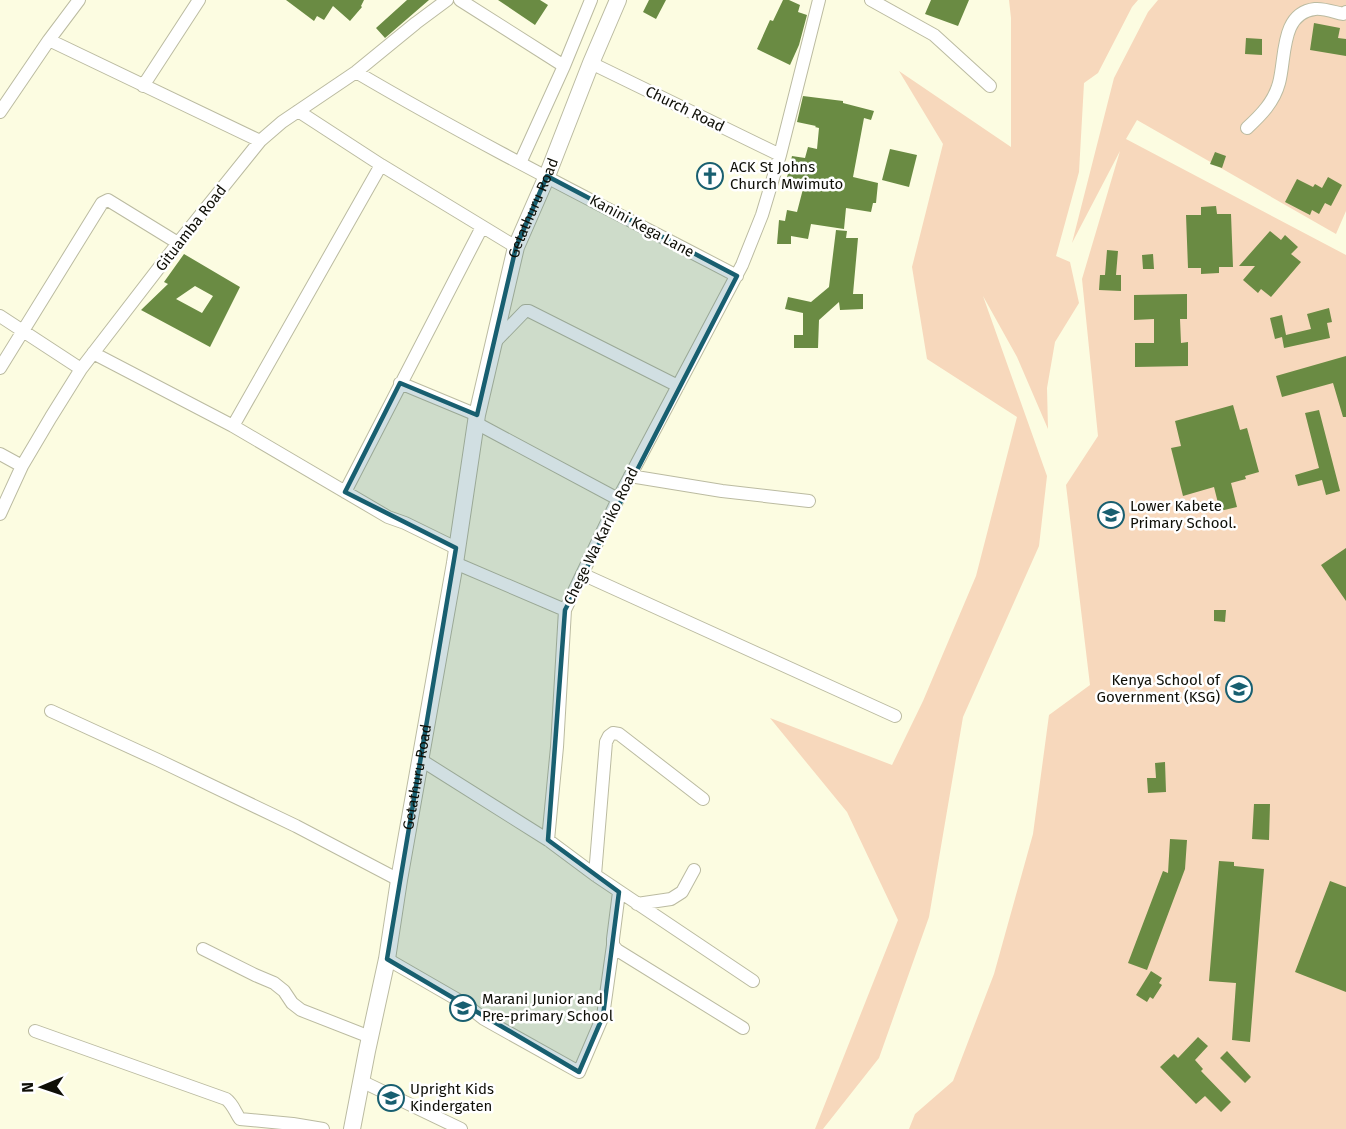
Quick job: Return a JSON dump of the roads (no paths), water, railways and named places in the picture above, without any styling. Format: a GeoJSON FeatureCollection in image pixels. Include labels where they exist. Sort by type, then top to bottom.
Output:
{"type":"FeatureCollection","features":[{"type":"Feature","properties":{"kind":"main road","name":"Getathuru Road"},"geometry":{"type":"LineString","coordinates":[[352,1129],[387,959],[456,555],[476,419],[516,247],[618,0]]}},
{"type":"Feature","properties":{"kind":"street"},"geometry":{"type":"LineString","coordinates":[[0,112],[79,0]]}},
{"type":"Feature","properties":{"kind":"street"},"geometry":{"type":"LineString","coordinates":[[143,86],[199,0]]}},
{"type":"Feature","properties":{"kind":"street","name":"Gituamba Road"},"geometry":{"type":"LineString","coordinates":[[0,514],[22,466],[81,369],[260,141],[282,122],[356,72],[447,0]]}},
{"type":"Feature","properties":{"kind":"street"},"geometry":{"type":"LineString","coordinates":[[460,0],[564,66]]}},
{"type":"Feature","properties":{"kind":"street"},"geometry":{"type":"LineString","coordinates":[[520,163],[591,0]]}},
{"type":"Feature","properties":{"kind":"street","name":"Chege Wa Kariko Road"},"geometry":{"type":"LineString","coordinates":[[548,840],[557,747],[565,610],[618,499],[742,265],[762,215],[780,155],[819,0]]}},
{"type":"Feature","properties":{"kind":"street"},"geometry":{"type":"LineString","coordinates":[[871,0],[934,35],[990,86]]}},
{"type":"Feature","properties":{"kind":"street"},"geometry":{"type":"LineString","coordinates":[[1247,128],[1263,114],[1272,100],[1279,83],[1291,24],[1298,16],[1316,8],[1343,14],[1346,12]]}},
{"type":"Feature","properties":{"kind":"street"},"geometry":{"type":"LineString","coordinates":[[49,40],[260,141]]}},
{"type":"Feature","properties":{"kind":"street","name":"Church Road"},"geometry":{"type":"LineString","coordinates":[[591,63],[780,155]]}},
{"type":"Feature","properties":{"kind":"street","name":"Kanini Kega Lane"},"geometry":{"type":"LineString","coordinates":[[356,72],[520,163],[737,276]]}},
{"type":"Feature","properties":{"kind":"street"},"geometry":{"type":"LineString","coordinates":[[298,111],[381,165],[516,247]]}},
{"type":"Feature","properties":{"kind":"street"},"geometry":{"type":"LineString","coordinates":[[233,426],[381,165]]}},
{"type":"Feature","properties":{"kind":"street"},"geometry":{"type":"LineString","coordinates":[[0,368],[102,203],[108,200],[178,243]]}},
{"type":"Feature","properties":{"kind":"street"},"geometry":{"type":"LineString","coordinates":[[345,492],[482,227]]}},
{"type":"Feature","properties":{"kind":"street"},"geometry":{"type":"LineString","coordinates":[[494,344],[525,311],[529,311],[678,386]]}},
{"type":"Feature","properties":{"kind":"street"},"geometry":{"type":"LineString","coordinates":[[0,316],[81,369]]}},
{"type":"Feature","properties":{"kind":"street"},"geometry":{"type":"LineString","coordinates":[[93,353],[233,426],[456,555],[565,610]]}},
{"type":"Feature","properties":{"kind":"street"},"geometry":{"type":"LineString","coordinates":[[400,383],[476,419],[618,499]]}},
{"type":"Feature","properties":{"kind":"street"},"geometry":{"type":"LineString","coordinates":[[0,454],[22,466]]}},
{"type":"Feature","properties":{"kind":"street"},"geometry":{"type":"LineString","coordinates":[[630,476],[722,491],[808,501]]}},
{"type":"Feature","properties":{"kind":"street"},"geometry":{"type":"LineString","coordinates":[[582,574],[895,716]]}},
{"type":"Feature","properties":{"kind":"street"},"geometry":{"type":"LineString","coordinates":[[51,711],[296,826],[399,880]]}},
{"type":"Feature","properties":{"kind":"street"},"geometry":{"type":"LineString","coordinates":[[595,875],[606,742],[613,733],[619,734],[703,799]]}},
{"type":"Feature","properties":{"kind":"street"},"geometry":{"type":"LineString","coordinates":[[421,760],[548,840],[637,904],[753,981]]}},
{"type":"Feature","properties":{"kind":"street"},"geometry":{"type":"LineString","coordinates":[[637,904],[677,896],[682,892],[694,870]]}},
{"type":"Feature","properties":{"kind":"street"},"geometry":{"type":"LineString","coordinates":[[387,959],[465,1004],[484,1019],[579,1072],[603,1016],[619,891]]}},
{"type":"Feature","properties":{"kind":"street"},"geometry":{"type":"LineString","coordinates":[[613,945],[617,950],[743,1028]]}},
{"type":"Feature","properties":{"kind":"street"},"geometry":{"type":"LineString","coordinates":[[203,949],[274,983],[301,1010],[370,1037]]}},
{"type":"Feature","properties":{"kind":"street"},"geometry":{"type":"LineString","coordinates":[[35,1031],[226,1099],[240,1119],[322,1129]]}},
{"type":"Feature","properties":{"kind":"street"},"geometry":{"type":"LineString","coordinates":[[361,1081],[461,1129]]}},
{"type":"Feature","properties":{"kind":"place","name":"ACK St Johns Church Mwimuto"},"geometry":{"type":"Point","coordinates":[710,176]}},
{"type":"Feature","properties":{"kind":"place","name":"Lower Kabete Primary School."},"geometry":{"type":"Point","coordinates":[1111,515]}},
{"type":"Feature","properties":{"kind":"place","name":"Kenya School of Government (KSG)"},"geometry":{"type":"Point","coordinates":[1239,689]}},
{"type":"Feature","properties":{"kind":"place","name":"Marani Junior and Pre-primary School"},"geometry":{"type":"Point","coordinates":[463,1008]}},
{"type":"Feature","properties":{"kind":"place","name":"Upright Kids Kindergaten"},"geometry":{"type":"Point","coordinates":[391,1098]}}]}
